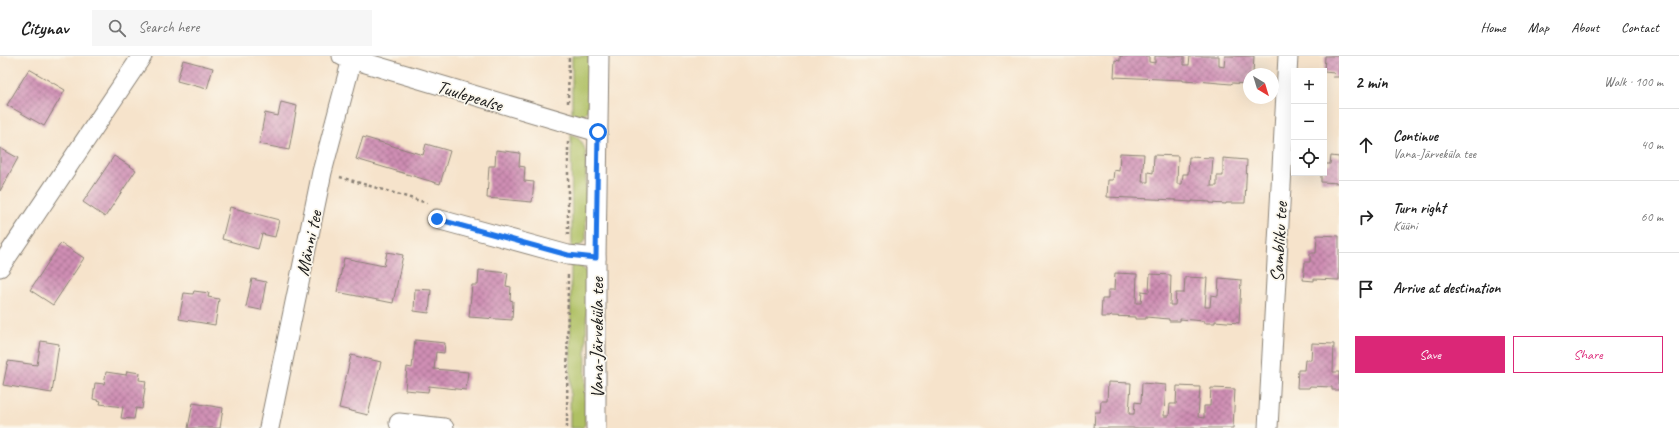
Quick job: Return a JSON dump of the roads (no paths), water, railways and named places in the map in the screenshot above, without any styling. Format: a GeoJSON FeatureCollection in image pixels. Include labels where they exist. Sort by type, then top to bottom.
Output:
{"type":"FeatureCollection","features":[{"type":"Feature","properties":{"kind":"street"},"geometry":{"type":"LineString","coordinates":[[0,267],[142,56]]}},
{"type":"Feature","properties":{"kind":"street","name":"Vana-Järveküla tee"},"geometry":{"type":"LineString","coordinates":[[596,428],[596,258],[599,56]]}},
{"type":"Feature","properties":{"kind":"street","name":"Sambliku tee"},"geometry":{"type":"LineString","coordinates":[[1268,428],[1288,56]]}},
{"type":"Feature","properties":{"kind":"street","name":"Tuulepealse"},"geometry":{"type":"LineString","coordinates":[[347,58],[598,132]]}},
{"type":"Feature","properties":{"kind":"street","name":"Männi tee"},"geometry":{"type":"LineString","coordinates":[[269,428],[347,58]]}},
{"type":"Feature","properties":{"kind":"street"},"geometry":{"type":"LineString","coordinates":[[437,219],[568,255],[596,258]]}},
{"type":"Feature","properties":{"kind":"street"},"geometry":{"type":"LineString","coordinates":[[399,423],[444,428]]}}]}
